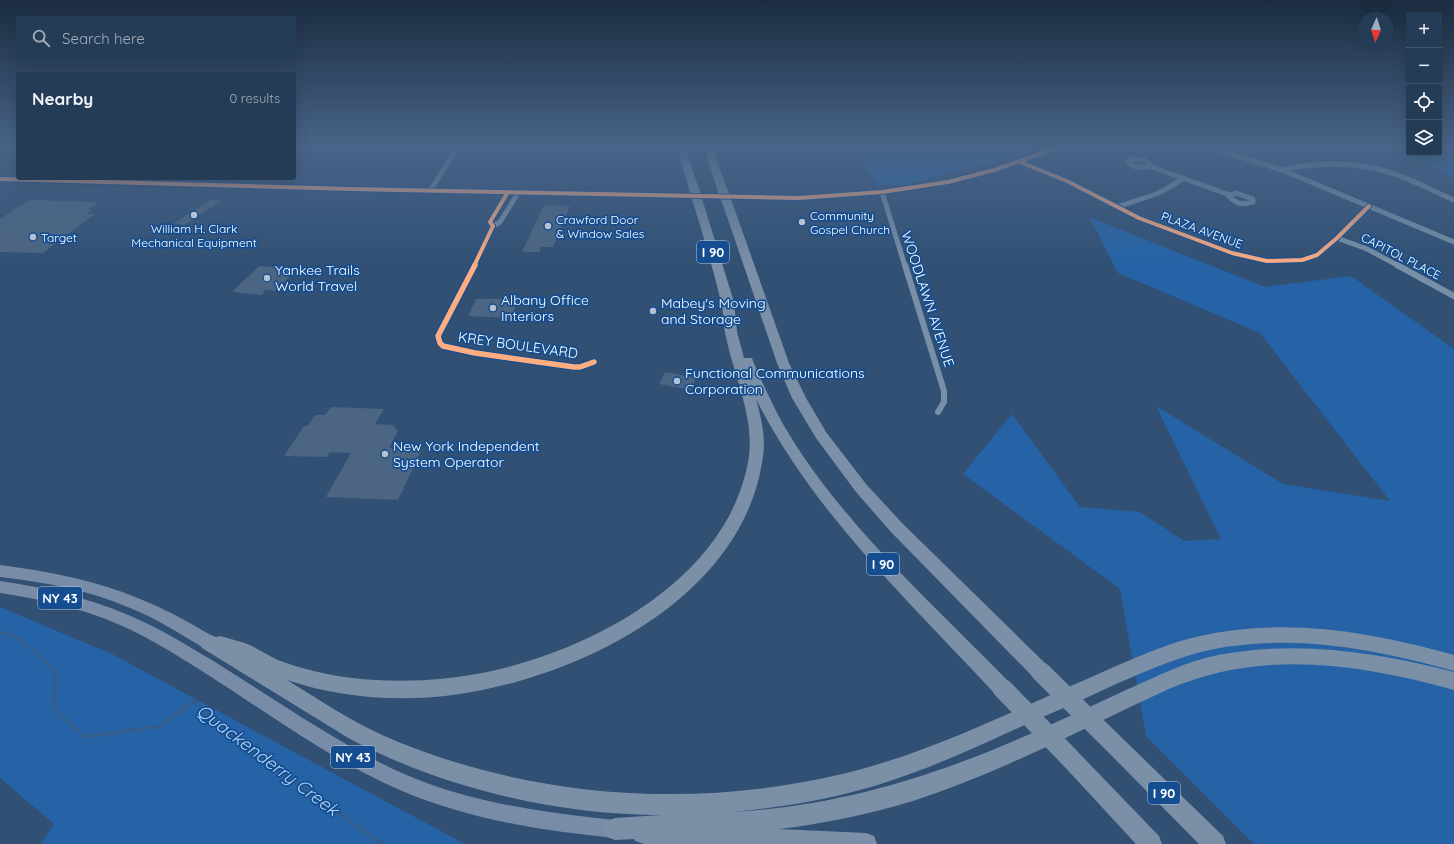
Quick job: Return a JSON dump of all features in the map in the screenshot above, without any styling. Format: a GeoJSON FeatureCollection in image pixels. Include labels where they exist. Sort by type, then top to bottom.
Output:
{"type":"FeatureCollection","features":[{"type":"Feature","properties":{"kind":"highway","name":"I 90"},"geometry":{"type":"LineString","coordinates":[[693,186],[728,302],[756,384],[777,428],[808,475],[827,500],[865,544],[1151,844]]}},
{"type":"Feature","properties":{"kind":"highway","name":"I 90"},"geometry":{"type":"LineString","coordinates":[[721,186],[783,363],[799,398],[821,435],[861,488],[897,528],[1211,840]]}},
{"type":"Feature","properties":{"kind":"highway"},"geometry":{"type":"LineString","coordinates":[[208,642],[239,649],[273,667],[317,681],[365,688],[420,690],[474,683],[527,671],[551,663],[596,643],[641,618],[681,587],[715,551],[735,520],[744,502],[752,480],[756,456],[755,423],[732,338],[728,302]]}},
{"type":"Feature","properties":{"kind":"highway"},"geometry":{"type":"LineString","coordinates":[[208,642],[352,730],[430,764],[487,781],[549,794],[612,802],[674,805],[740,802],[780,797],[830,787],[874,775],[959,744],[1152,660],[1198,644],[1224,639],[1278,635],[1334,637],[1395,647],[1454,663]]}},
{"type":"Feature","properties":{"kind":"highway"},"geometry":{"type":"LineString","coordinates":[[614,829],[670,825],[717,824],[786,818],[838,809],[884,798],[914,789],[974,767],[1177,677],[1215,664],[1239,660],[1291,656],[1346,658],[1402,668],[1454,681]]}},
{"type":"Feature","properties":{"kind":"highway"},"geometry":{"type":"LineString","coordinates":[[614,829],[668,836],[866,844]]}},
{"type":"Feature","properties":{"kind":"main road","name":"NY 43"},"geometry":{"type":"LineString","coordinates":[[0,571],[46,578],[105,592],[134,602],[159,614],[208,642]]}},
{"type":"Feature","properties":{"kind":"main road","name":"NY 43"},"geometry":{"type":"LineString","coordinates":[[0,587],[68,600],[118,617],[142,628],[192,656],[337,748],[387,775],[415,788],[444,799],[489,810],[560,824],[614,829]]}},
{"type":"Feature","properties":{"kind":"street"},"geometry":{"type":"LineString","coordinates":[[265,186],[766,198],[826,197],[882,192],[914,186]]}},
{"type":"Feature","properties":{"kind":"street"},"geometry":{"type":"LineString","coordinates":[[430,191],[433,186]]}},
{"type":"Feature","properties":{"kind":"street","name":"PLAZA AVENUE"},"geometry":{"type":"LineString","coordinates":[[1077,186],[1139,218],[1244,257],[1267,261],[1287,262],[1310,258],[1317,255],[1338,238],[1369,206]]}},
{"type":"Feature","properties":{"kind":"street"},"geometry":{"type":"LineString","coordinates":[[1117,207],[1157,196],[1172,186]]}},
{"type":"Feature","properties":{"kind":"street"},"geometry":{"type":"LineString","coordinates":[[1205,186],[1230,195]]}},
{"type":"Feature","properties":{"kind":"street"},"geometry":{"type":"LineString","coordinates":[[1322,186],[1454,242]]}},
{"type":"Feature","properties":{"kind":"street"},"geometry":{"type":"LineString","coordinates":[[1424,186],[1454,200]]}},
{"type":"Feature","properties":{"kind":"street","name":"KREY BOULEVARD"},"geometry":{"type":"LineString","coordinates":[[508,192],[490,222],[492,226],[479,257],[438,336],[440,343],[443,346],[475,353],[574,367],[580,367],[594,362]]}},
{"type":"Feature","properties":{"kind":"street","name":"WOODLAWN AVENUE"},"geometry":{"type":"LineString","coordinates":[[882,192],[944,391],[944,402],[938,412]]}},
{"type":"Feature","properties":{"kind":"street","name":"KREY BOULEVARD"},"geometry":{"type":"LineString","coordinates":[[492,226],[500,222],[518,193]]}},
{"type":"Feature","properties":{"kind":"street","name":"CAPITOL PLACE"},"geometry":{"type":"LineString","coordinates":[[1338,238],[1367,249],[1454,296]]}},
{"type":"Feature","properties":{"kind":"shaded area"},"geometry":{"type":"Polygon","coordinates":[[[1089,217],[1265,287],[1351,276],[1454,349],[1454,844],[1254,844],[1146,736],[1120,589],[963,474],[1012,414],[1080,507],[1140,512],[1184,541],[1221,539],[1156,406],[1283,484],[1390,501],[1260,333],[1118,273],[1089,217]]]}},
{"type":"Feature","properties":{"kind":"shaded area"},"geometry":{"type":"Polygon","coordinates":[[[0,607],[112,654],[465,844],[41,844],[54,824],[0,778],[0,607]]]}},
{"type":"Feature","properties":{"kind":"building","name":"Target"},"geometry":{"type":"Polygon","coordinates":[[[29,200],[99,202],[88,210],[92,210],[86,214],[95,214],[43,253],[0,252],[0,219],[29,200]]]}},
{"type":"Feature","properties":{"kind":"building","name":"William H. Clark Mechanical Equipment"},"geometry":{"type":"Polygon","coordinates":[[[211,200],[221,201],[184,225],[174,223],[211,200]]]}},
{"type":"Feature","properties":{"kind":"building","name":"Crawford Door & Window Sales"},"geometry":{"type":"Polygon","coordinates":[[[544,205],[570,206],[553,247],[541,247],[539,252],[522,252],[544,205]]]}},
{"type":"Feature","properties":{"kind":"building","name":"Yankee Trails World Travel"},"geometry":{"type":"Polygon","coordinates":[[[259,266],[297,269],[275,291],[265,290],[262,295],[232,292],[259,266]]]}},
{"type":"Feature","properties":{"kind":"building","name":"Albany Office Interiors"},"geometry":{"type":"Polygon","coordinates":[[[476,299],[519,299],[511,318],[468,316],[476,299]]]}},
{"type":"Feature","properties":{"kind":"building","name":"Functional Communications Corporation"},"geometry":{"type":"Polygon","coordinates":[[[665,372],[696,378],[691,390],[659,384],[665,372]]]}},
{"type":"Feature","properties":{"kind":"building","name":"New York Independent System Operator"},"geometry":{"type":"Polygon","coordinates":[[[331,407],[384,409],[375,424],[393,425],[398,431],[389,448],[422,449],[398,500],[326,497],[351,453],[330,452],[327,457],[284,456],[304,426],[308,426],[315,415],[325,415],[331,407]]]}},
{"type":"Feature","properties":{"kind":"waterway","name":"Quackenderry Creek"},"geometry":{"type":"LineString","coordinates":[[0,632],[15,636],[34,651],[56,673],[53,708],[85,737],[160,726],[194,701],[245,747],[382,844]]}},
{"type":"Feature","properties":{"kind":"cycle path"},"geometry":{"type":"LineString","coordinates":[[259,186],[799,198],[882,192],[919,186]]}},
{"type":"Feature","properties":{"kind":"cycle path"},"geometry":{"type":"LineString","coordinates":[[1077,186],[1139,218],[1232,253],[1267,261],[1302,260],[1317,255],[1337,238],[1369,206]]}},
{"type":"Feature","properties":{"kind":"cycle path"},"geometry":{"type":"LineString","coordinates":[[508,192],[490,222],[493,226],[479,257],[438,336],[440,343],[443,346],[475,353],[574,367],[580,367],[594,362]]}},
{"type":"Feature","properties":{"kind":"place","name":"William H. Clark Mechanical Equipment"},"geometry":{"type":"Point","coordinates":[194,215]}},
{"type":"Feature","properties":{"kind":"place","name":"Community Gospel Church"},"geometry":{"type":"Point","coordinates":[802,222]}},
{"type":"Feature","properties":{"kind":"place","name":"Crawford Door & Window Sales"},"geometry":{"type":"Point","coordinates":[548,226]}},
{"type":"Feature","properties":{"kind":"place","name":"Target"},"geometry":{"type":"Point","coordinates":[33,237]}},
{"type":"Feature","properties":{"kind":"place","name":"Yankee Trails World Travel"},"geometry":{"type":"Point","coordinates":[267,278]}},
{"type":"Feature","properties":{"kind":"place","name":"Albany Office Interiors"},"geometry":{"type":"Point","coordinates":[493,308]}},
{"type":"Feature","properties":{"kind":"place","name":"Mabey's Moving and Storage"},"geometry":{"type":"Point","coordinates":[653,311]}},
{"type":"Feature","properties":{"kind":"place","name":"Functional Communications Corporation"},"geometry":{"type":"Point","coordinates":[677,381]}},
{"type":"Feature","properties":{"kind":"place","name":"New York Independent System Operator"},"geometry":{"type":"Point","coordinates":[385,454]}}]}
